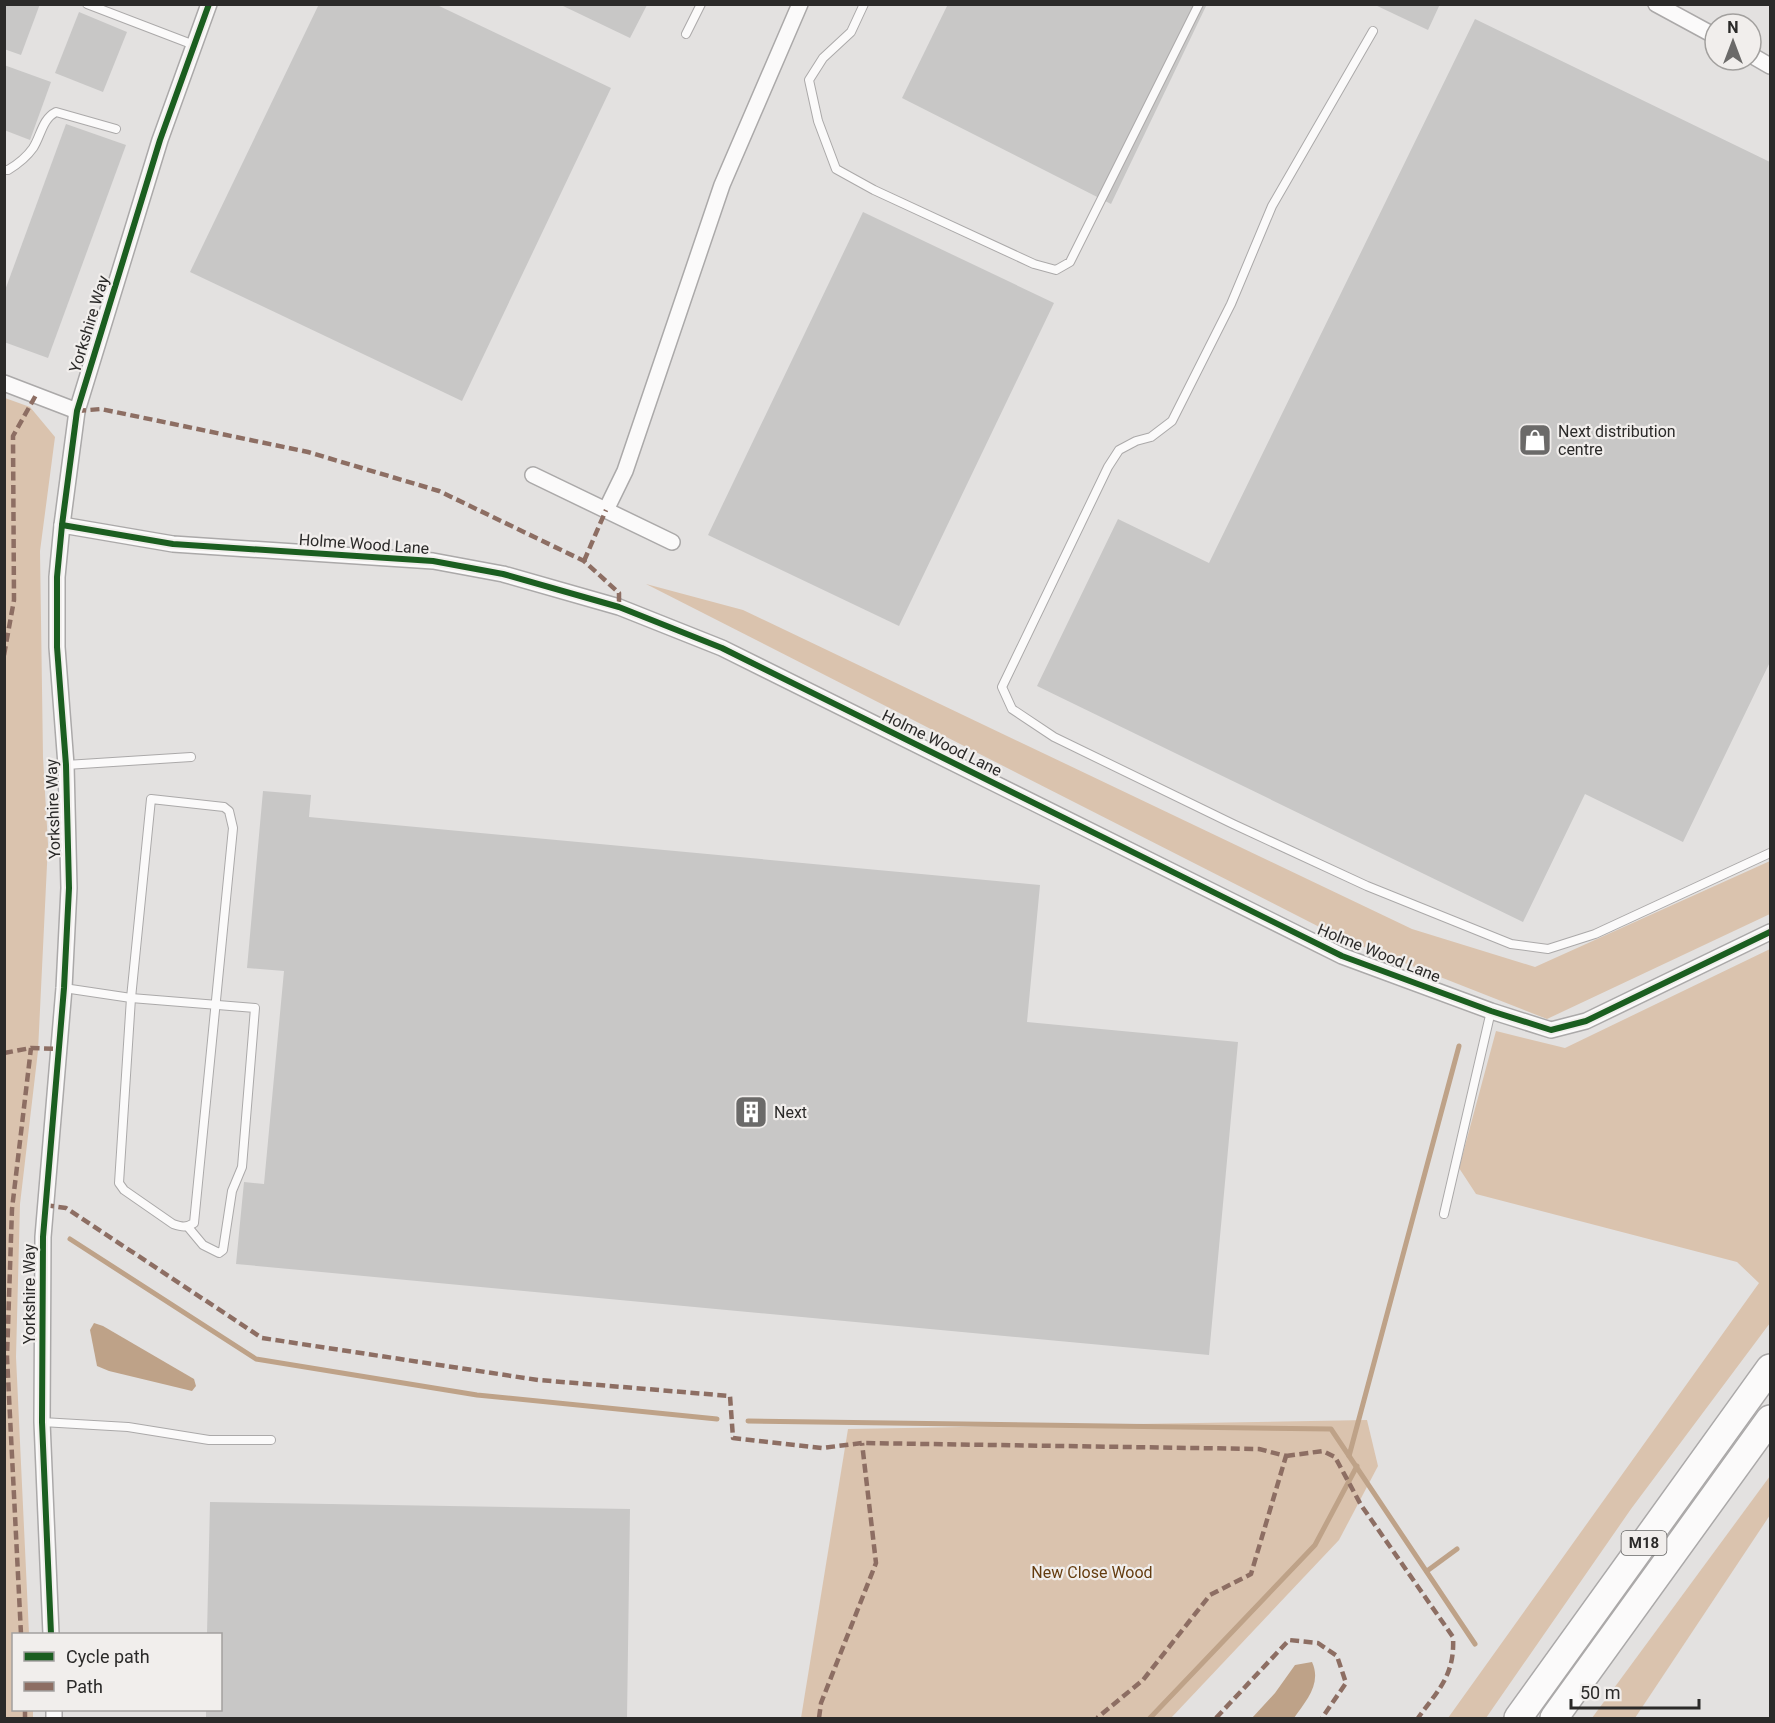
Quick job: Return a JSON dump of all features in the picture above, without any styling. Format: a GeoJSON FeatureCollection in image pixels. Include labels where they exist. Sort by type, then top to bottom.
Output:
{"type":"FeatureCollection","features":[{"type":"Feature","properties":{"kind":"highway","name":"M18"},"geometry":{"type":"LineString","coordinates":[[1518,1719],[1770,1368]]}},
{"type":"Feature","properties":{"kind":"highway","name":"M18"},"geometry":{"type":"LineString","coordinates":[[1554,1719],[1770,1419]]}},
{"type":"Feature","properties":{"kind":"street","name":"Yorkshire Way"},"geometry":{"type":"LineString","coordinates":[[51,1633],[42,1422],[44,1216],[64,988],[69,888],[66,765],[57,647],[57,577],[62,525],[77,411],[160,140],[209,4]]}},
{"type":"Feature","properties":{"kind":"street"},"geometry":{"type":"LineString","coordinates":[[606,510],[625,471],[722,185],[800,4]]}},
{"type":"Feature","properties":{"kind":"street"},"geometry":{"type":"LineString","coordinates":[[1656,4],[1703,29]]}},
{"type":"Feature","properties":{"kind":"street"},"geometry":{"type":"LineString","coordinates":[[4,383],[77,411]]}},
{"type":"Feature","properties":{"kind":"street"},"geometry":{"type":"LineString","coordinates":[[533,475],[672,542]]}},
{"type":"Feature","properties":{"kind":"street","name":"Holme Wood Lane"},"geometry":{"type":"LineString","coordinates":[[62,525],[173,544],[434,561],[503,574],[618,607],[722,648],[1342,956],[1491,1011],[1551,1030],[1586,1021],[1770,932]]}},
{"type":"Feature","properties":{"kind":"lane"},"geometry":{"type":"LineString","coordinates":[[87,4],[194,45]]}},
{"type":"Feature","properties":{"kind":"lane"},"geometry":{"type":"LineString","coordinates":[[686,34],[700,4]]}},
{"type":"Feature","properties":{"kind":"lane"},"geometry":{"type":"LineString","coordinates":[[864,4],[851,32],[823,58],[809,80],[818,122],[836,169],[884,195],[1034,264],[1056,270],[1070,262],[1199,4]]}},
{"type":"Feature","properties":{"kind":"lane"},"geometry":{"type":"LineString","coordinates":[[1372,31],[1272,206],[1231,304],[1173,421],[1151,437],[1136,441],[1119,450],[1108,467],[1002,687],[1012,709],[1054,737],[1243,828],[1367,885],[1511,944],[1548,949],[1595,934],[1770,853]]}},
{"type":"Feature","properties":{"kind":"lane"},"geometry":{"type":"LineString","coordinates":[[4,170],[8,170],[24,159],[36,143],[46,119],[56,112],[116,129]]}},
{"type":"Feature","properties":{"kind":"lane"},"geometry":{"type":"LineString","coordinates":[[66,765],[191,757]]}},
{"type":"Feature","properties":{"kind":"lane"},"geometry":{"type":"LineString","coordinates":[[152,799],[224,807],[229,811],[233,828],[194,1223],[188,1227],[173,1224],[124,1190],[119,1183],[131,998],[152,799]]}},
{"type":"Feature","properties":{"kind":"lane"},"geometry":{"type":"LineString","coordinates":[[64,988],[131,998],[255,1008],[242,1167],[232,1191],[222,1252],[212,1251],[203,1245],[188,1227]]}},
{"type":"Feature","properties":{"kind":"lane"},"geometry":{"type":"LineString","coordinates":[[1444,1214],[1491,1011]]}},
{"type":"Feature","properties":{"kind":"lane"},"geometry":{"type":"LineString","coordinates":[[42,1422],[128,1427],[209,1440],[271,1440]]}},
{"type":"Feature","properties":{"kind":"green space"},"geometry":{"type":"Polygon","coordinates":[[[5,398],[30,407],[55,437],[40,551],[43,757],[48,844],[38,1051],[20,1204],[16,1357],[29,1633],[12,1633],[12,1711],[33,1711],[33,1718],[4,1718],[5,398]]]}},
{"type":"Feature","properties":{"kind":"green space"},"geometry":{"type":"Polygon","coordinates":[[[646,584],[743,610],[1412,929],[1535,967],[1770,861],[1770,914],[1547,1019],[1341,938],[646,584]]]}},
{"type":"Feature","properties":{"kind":"green space"},"geometry":{"type":"Polygon","coordinates":[[[1770,949],[1770,1323],[1631,1509],[1486,1718],[1448,1718],[1759,1283],[1737,1262],[1476,1194],[1459,1168],[1496,1031],[1565,1048],[1770,949]]]}},
{"type":"Feature","properties":{"kind":"green space","name":"New Close Wood"},"geometry":{"type":"Polygon","coordinates":[[[1367,1420],[1378,1466],[1339,1540],[1171,1718],[801,1718],[848,1429],[1367,1420]]]}},
{"type":"Feature","properties":{"kind":"green space"},"geometry":{"type":"Polygon","coordinates":[[[1770,1476],[1770,1515],[1635,1718],[1592,1718],[1770,1476]]]}},
{"type":"Feature","properties":{"kind":"shaded area"},"geometry":{"type":"Polygon","coordinates":[[[94,1323],[194,1379],[196,1386],[192,1391],[97,1366],[90,1330],[94,1323]]]}},
{"type":"Feature","properties":{"kind":"shaded area"},"geometry":{"type":"Polygon","coordinates":[[[1312,1662],[1315,1670],[1314,1685],[1308,1699],[1294,1718],[1252,1718],[1275,1693],[1295,1665],[1312,1662]]]}},
{"type":"Feature","properties":{"kind":"building"},"geometry":{"type":"Polygon","coordinates":[[[4,4],[40,4],[21,55],[4,49],[4,4]]]}},
{"type":"Feature","properties":{"kind":"building"},"geometry":{"type":"Polygon","coordinates":[[[319,4],[435,4],[611,88],[462,401],[190,272],[319,4]]]}},
{"type":"Feature","properties":{"kind":"building"},"geometry":{"type":"Polygon","coordinates":[[[948,4],[1207,4],[1111,204],[902,98],[948,4]]]}},
{"type":"Feature","properties":{"kind":"building"},"geometry":{"type":"Polygon","coordinates":[[[1373,4],[1440,4],[1428,30],[1373,4]]]}},
{"type":"Feature","properties":{"kind":"building"},"geometry":{"type":"Polygon","coordinates":[[[561,5],[647,5],[630,38],[561,5]]]}},
{"type":"Feature","properties":{"kind":"building"},"geometry":{"type":"Polygon","coordinates":[[[79,12],[127,32],[103,92],[55,73],[79,12]]]}},
{"type":"Feature","properties":{"kind":"building"},"geometry":{"type":"Polygon","coordinates":[[[1475,19],[1770,162],[1770,662],[1683,842],[1585,794],[1523,922],[1037,686],[1118,519],[1209,563],[1475,19]]]}},
{"type":"Feature","properties":{"kind":"building"},"geometry":{"type":"Polygon","coordinates":[[[4,65],[51,82],[30,140],[4,130],[4,65]]]}},
{"type":"Feature","properties":{"kind":"building"},"geometry":{"type":"Polygon","coordinates":[[[66,124],[126,145],[48,358],[4,342],[4,293],[66,124]]]}},
{"type":"Feature","properties":{"kind":"building"},"geometry":{"type":"Polygon","coordinates":[[[863,212],[1054,303],[899,626],[708,535],[863,212]]]}},
{"type":"Feature","properties":{"kind":"building","name":"Next"},"geometry":{"type":"Polygon","coordinates":[[[263,791],[311,795],[309,817],[1040,885],[1027,1022],[1238,1042],[1209,1355],[236,1264],[244,1182],[264,1184],[284,971],[247,968],[263,791]]]}},
{"type":"Feature","properties":{"kind":"building"},"geometry":{"type":"Polygon","coordinates":[[[210,1502],[630,1509],[627,1718],[206,1718],[206,1711],[222,1711],[222,1633],[207,1633],[210,1502]]]}},
{"type":"Feature","properties":{"kind":"waterway"},"geometry":{"type":"LineString","coordinates":[[1349,1456],[1459,1046]]}},
{"type":"Feature","properties":{"kind":"waterway"},"geometry":{"type":"LineString","coordinates":[[70,1239],[256,1359],[477,1395],[717,1419]]}},
{"type":"Feature","properties":{"kind":"waterway"},"geometry":{"type":"LineString","coordinates":[[748,1421],[1331,1429],[1475,1644]]}},
{"type":"Feature","properties":{"kind":"waterway"},"geometry":{"type":"LineString","coordinates":[[1150,1718],[1315,1545],[1357,1466]]}},
{"type":"Feature","properties":{"kind":"waterway"},"geometry":{"type":"LineString","coordinates":[[1427,1571],[1457,1549]]}},
{"type":"Feature","properties":{"kind":"marked path"},"geometry":{"type":"LineString","coordinates":[[4,655],[14,600],[13,436],[36,395]]}},
{"type":"Feature","properties":{"kind":"marked path"},"geometry":{"type":"LineString","coordinates":[[77,411],[101,409],[308,452],[439,491],[584,561],[619,593],[619,607]]}},
{"type":"Feature","properties":{"kind":"marked path"},"geometry":{"type":"LineString","coordinates":[[584,561],[606,510]]}},
{"type":"Feature","properties":{"kind":"marked path"},"geometry":{"type":"LineString","coordinates":[[4,1053],[31,1048],[59,1049]]}},
{"type":"Feature","properties":{"kind":"marked path"},"geometry":{"type":"LineString","coordinates":[[21,1633],[7,1357],[12,1209],[31,1048]]}},
{"type":"Feature","properties":{"kind":"marked path"},"geometry":{"type":"LineString","coordinates":[[45,1205],[66,1208],[262,1338],[538,1380],[730,1396],[733,1438],[822,1448],[862,1443],[1259,1449],[1286,1456],[1251,1574],[1210,1595],[1143,1680],[1097,1718]]}},
{"type":"Feature","properties":{"kind":"marked path"},"geometry":{"type":"LineString","coordinates":[[819,1718],[821,1703],[876,1563],[862,1443]]}},
{"type":"Feature","properties":{"kind":"marked path"},"geometry":{"type":"LineString","coordinates":[[1286,1456],[1323,1451],[1335,1457],[1361,1505],[1453,1637],[1453,1650],[1448,1672],[1439,1690],[1418,1718]]}},
{"type":"Feature","properties":{"kind":"marked path"},"geometry":{"type":"LineString","coordinates":[[1216,1718],[1289,1640],[1318,1643],[1337,1656],[1346,1683],[1322,1718]]}},
{"type":"Feature","properties":{"kind":"marked path"},"geometry":{"type":"LineString","coordinates":[[25,1711],[25,1718]]}},
{"type":"Feature","properties":{"kind":"cycle path"},"geometry":{"type":"LineString","coordinates":[[51,1633],[42,1422],[43,1237],[64,988],[69,888],[66,765],[57,647],[57,577],[62,525],[77,411],[160,140],[209,4]]}},
{"type":"Feature","properties":{"kind":"cycle path"},"geometry":{"type":"LineString","coordinates":[[62,525],[173,544],[433,561],[503,574],[619,607],[722,648],[1342,956],[1491,1011],[1551,1030],[1586,1021],[1770,932]]}},
{"type":"Feature","properties":{"kind":"place","name":"Next distribution centre"},"geometry":{"type":"Point","coordinates":[1535,440]}},
{"type":"Feature","properties":{"kind":"place","name":"Next"},"geometry":{"type":"Point","coordinates":[751,1112]}}]}
